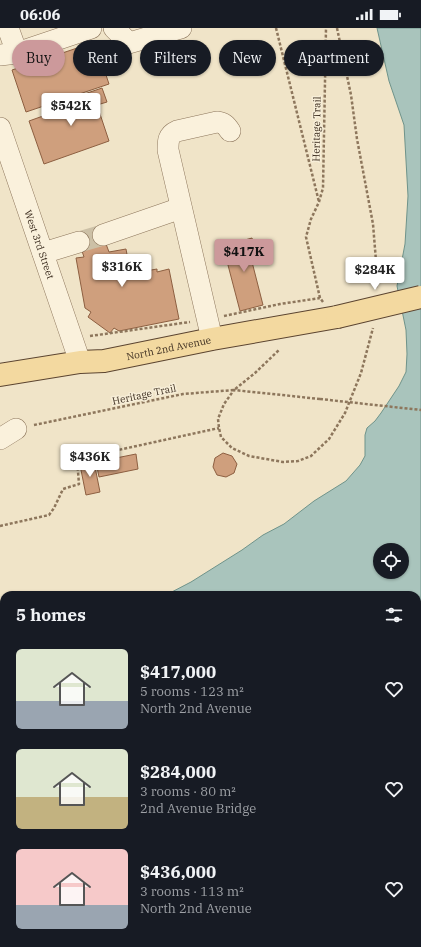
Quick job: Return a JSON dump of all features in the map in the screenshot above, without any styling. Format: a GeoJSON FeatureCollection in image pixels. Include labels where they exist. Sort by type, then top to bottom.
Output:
{"type":"FeatureCollection","features":[{"type":"Feature","properties":{"kind":"main road","name":"North 2nd Avenue"},"geometry":{"type":"LineString","coordinates":[[0,375],[80,362],[104,360],[337,317],[421,297]]}},
{"type":"Feature","properties":{"kind":"street"},"geometry":{"type":"LineString","coordinates":[[8,28],[8,54],[91,28]]}},
{"type":"Feature","properties":{"kind":"street"},"geometry":{"type":"LineString","coordinates":[[114,28],[129,42],[181,28]]}},
{"type":"Feature","properties":{"kind":"street"},"geometry":{"type":"LineString","coordinates":[[212,339],[168,150],[168,138],[177,131],[216,122],[223,123],[230,131]]}},
{"type":"Feature","properties":{"kind":"street","name":"West 3rd Street"},"geometry":{"type":"LineString","coordinates":[[0,128],[80,362]]}},
{"type":"Feature","properties":{"kind":"street"},"geometry":{"type":"LineString","coordinates":[[102,234],[181,208]]}},
{"type":"Feature","properties":{"kind":"street"},"geometry":{"type":"LineString","coordinates":[[43,253],[79,242]]}},
{"type":"Feature","properties":{"kind":"path"},"geometry":{"type":"LineString","coordinates":[[276,28],[319,202]]}},
{"type":"Feature","properties":{"kind":"path","name":"Heritage Trail"},"geometry":{"type":"LineString","coordinates":[[320,298],[306,237],[323,188],[326,28]]}},
{"type":"Feature","properties":{"kind":"path","name":"Heritage Trail"},"geometry":{"type":"LineString","coordinates":[[8,434],[183,394],[234,390],[255,373],[279,350]]}},
{"type":"Feature","properties":{"kind":"path"},"geometry":{"type":"LineString","coordinates":[[320,399],[421,410]]}},
{"type":"Feature","properties":{"kind":"path"},"geometry":{"type":"LineString","coordinates":[[0,526],[49,515],[63,489],[79,484],[77,458],[219,428]]}},
{"type":"Feature","properties":{"kind":"water"},"geometry":{"type":"Polygon","coordinates":[[[377,28],[421,28],[421,591],[174,591],[191,582],[263,535],[284,524],[314,501],[346,481],[360,465],[365,456],[365,435],[367,428],[381,413],[399,386],[406,372],[406,330],[397,286],[405,244],[408,196],[404,125],[389,81],[384,59],[384,40],[380,40],[377,28]]]}},
{"type":"Feature","properties":{"kind":"building"},"geometry":{"type":"Polygon","coordinates":[[[73,49],[73,76],[106,76],[109,84],[26,112],[14,76],[65,76],[65,52],[73,49]]]}},
{"type":"Feature","properties":{"kind":"building"},"geometry":{"type":"Polygon","coordinates":[[[102,88],[107,102],[97,105],[109,141],[44,164],[29,121],[57,111],[55,104],[102,88]]]}},
{"type":"Feature","properties":{"kind":"building"},"geometry":{"type":"Polygon","coordinates":[[[100,228],[109,252],[126,249],[128,260],[131,260],[132,269],[140,272],[157,269],[157,272],[169,269],[179,319],[119,331],[114,328],[110,333],[88,317],[91,312],[85,308],[76,258],[84,257],[77,236],[100,228]]]}},
{"type":"Feature","properties":{"kind":"building"},"geometry":{"type":"Polygon","coordinates":[[[252,238],[257,256],[251,258],[263,305],[240,311],[223,246],[252,238]]]}},
{"type":"Feature","properties":{"kind":"building"},"geometry":{"type":"Polygon","coordinates":[[[223,453],[232,456],[237,464],[234,473],[226,477],[217,475],[213,467],[215,458],[223,453]]]}},
{"type":"Feature","properties":{"kind":"building"},"geometry":{"type":"Polygon","coordinates":[[[136,454],[138,469],[99,477],[96,462],[136,454]]]}},
{"type":"Feature","properties":{"kind":"building"},"geometry":{"type":"Polygon","coordinates":[[[94,462],[100,492],[86,495],[80,465],[94,462]]]}},
{"type":"Feature","properties":{"kind":"tunnel"},"geometry":{"type":"LineString","coordinates":[[79,242],[103,235]]}}]}
